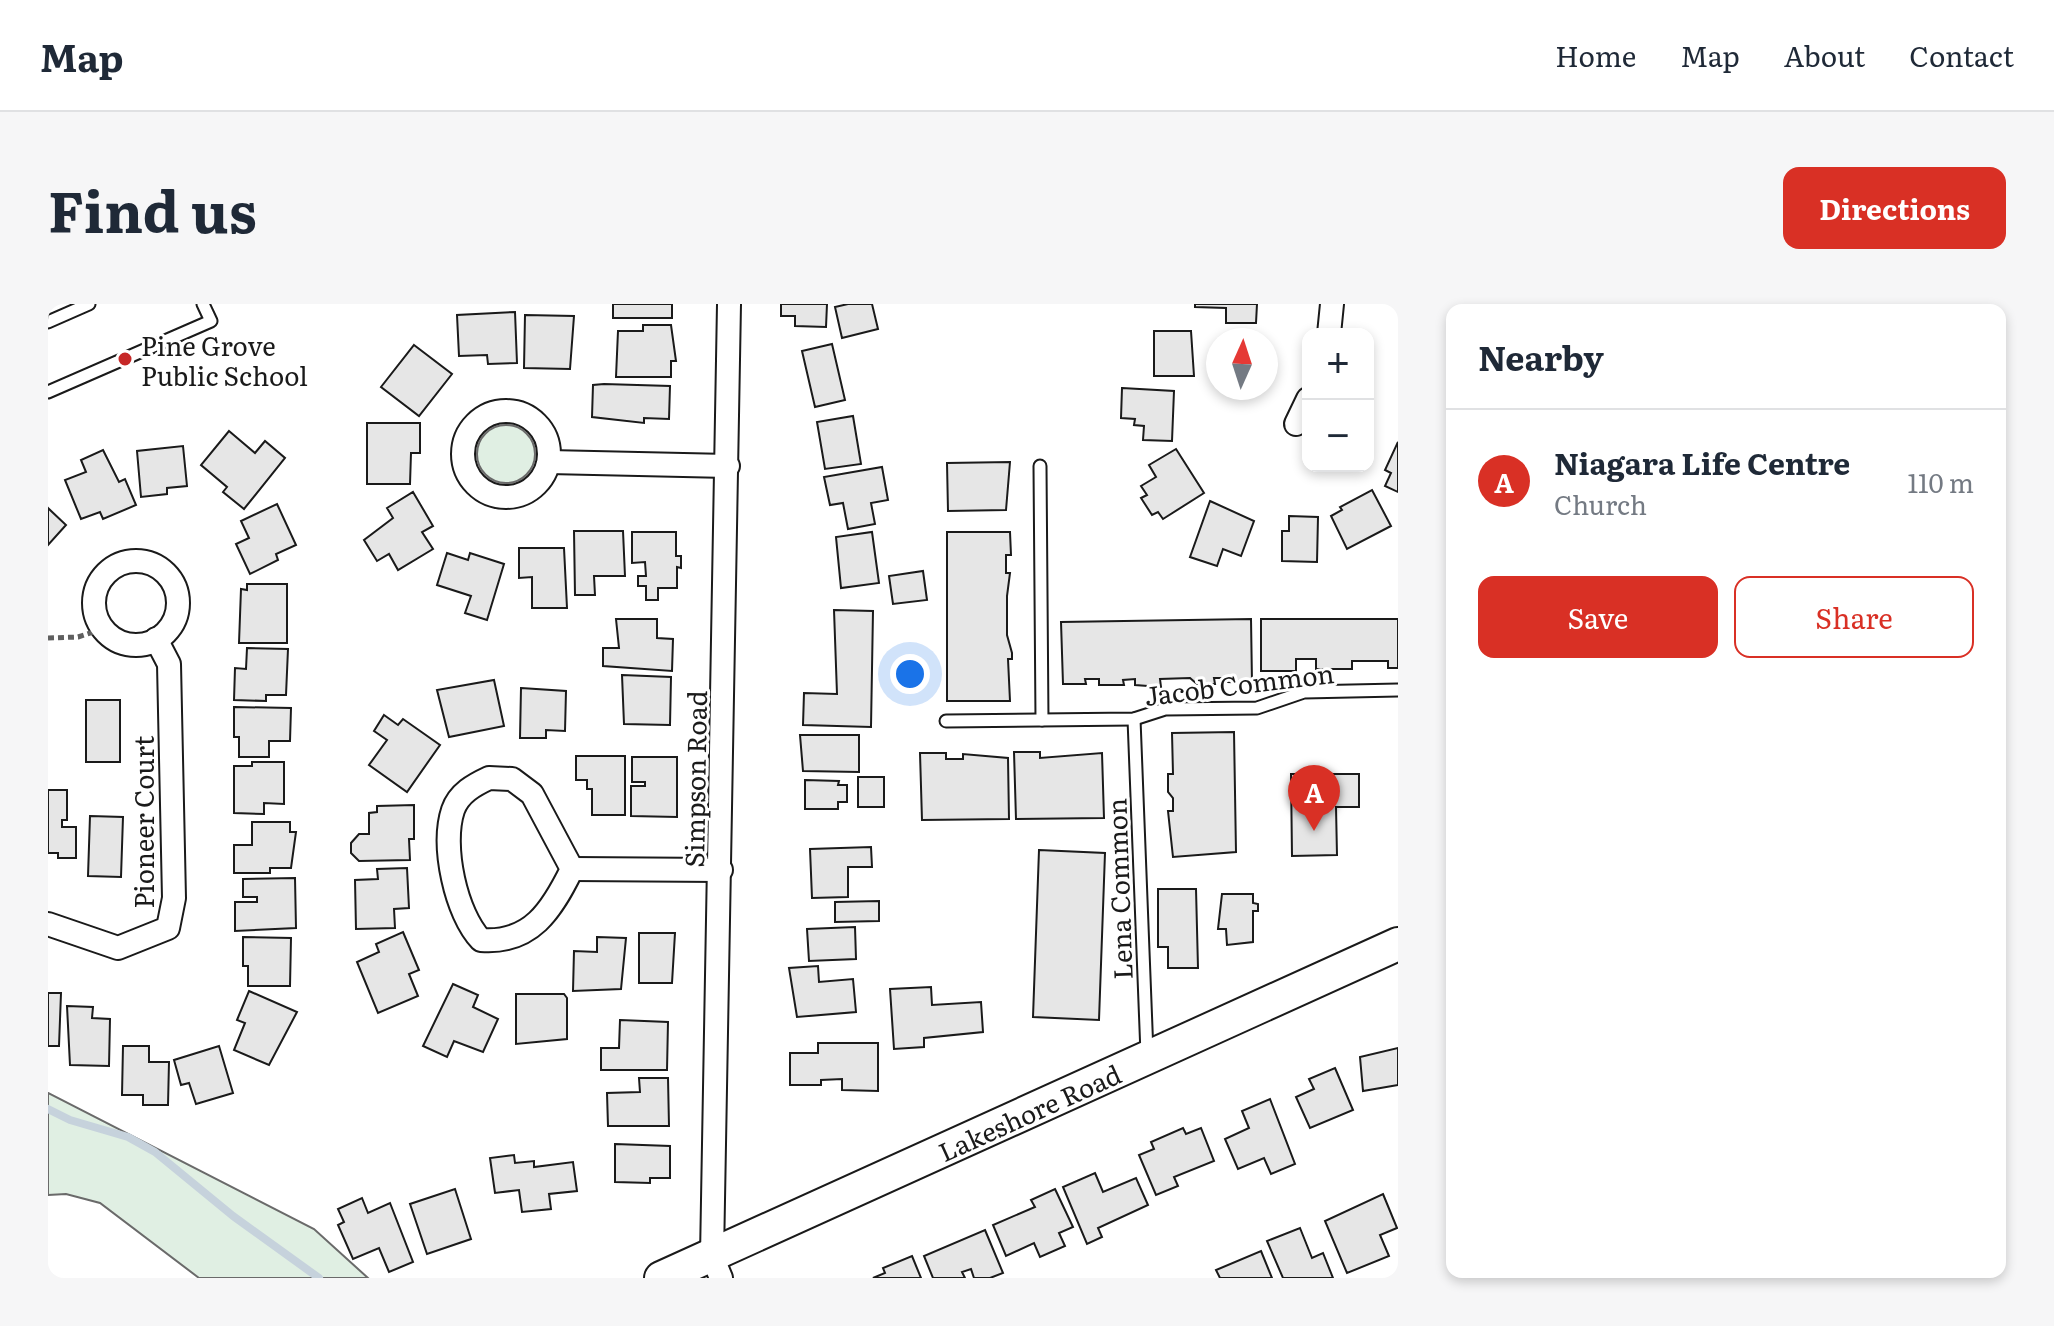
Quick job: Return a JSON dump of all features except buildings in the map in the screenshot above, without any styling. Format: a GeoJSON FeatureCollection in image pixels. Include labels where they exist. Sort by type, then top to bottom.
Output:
{"type":"FeatureCollection","features":[{"type":"Feature","properties":{"kind":"main road","name":"Lakeshore Road"},"geometry":{"type":"LineString","coordinates":[[661,1278],[716,1267],[1147,1059],[1398,944]]}},
{"type":"Feature","properties":{"kind":"street","name":"Simpson Road"},"geometry":{"type":"LineString","coordinates":[[716,1267],[729,304]]}},
{"type":"Feature","properties":{"kind":"street"},"geometry":{"type":"LineString","coordinates":[[1330,328],[1332,304]]}},
{"type":"Feature","properties":{"kind":"street"},"geometry":{"type":"LineString","coordinates":[[1296,424],[1308,400]]}},
{"type":"Feature","properties":{"kind":"street"},"geometry":{"type":"LineString","coordinates":[[549,462],[728,466]]}},
{"type":"Feature","properties":{"kind":"street"},"geometry":{"type":"LineString","coordinates":[[125,563],[149,563],[169,576],[178,599],[173,622],[156,639],[132,645],[121,642],[103,629],[94,608],[94,597],[104,576],[125,563]]}},
{"type":"Feature","properties":{"kind":"street","name":"Pioneer Court"},"geometry":{"type":"LineString","coordinates":[[48,924],[118,948],[168,928],[174,898],[169,664],[156,639]]}},
{"type":"Feature","properties":{"kind":"street"},"geometry":{"type":"LineString","coordinates":[[489,778],[512,779],[532,794],[572,869],[548,914],[532,929],[497,941],[481,940],[461,912],[451,859],[453,811],[471,786],[489,778]]}},
{"type":"Feature","properties":{"kind":"street"},"geometry":{"type":"LineString","coordinates":[[572,869],[721,870]]}},
{"type":"Feature","properties":{"kind":"lane"},"geometry":{"type":"LineString","coordinates":[[48,322],[89,304]]}},
{"type":"Feature","properties":{"kind":"lane"},"geometry":{"type":"LineString","coordinates":[[48,392],[211,321],[203,304]]}},
{"type":"Feature","properties":{"kind":"lane"},"geometry":{"type":"LineString","coordinates":[[1040,466],[1042,720]]}},
{"type":"Feature","properties":{"kind":"lane","name":"Jacob Common"},"geometry":{"type":"LineString","coordinates":[[946,721],[1134,719],[1165,709],[1257,708],[1304,692],[1398,690]]}},
{"type":"Feature","properties":{"kind":"lane","name":"Lena Common"},"geometry":{"type":"LineString","coordinates":[[1134,719],[1147,1059]]}},
{"type":"Feature","properties":{"kind":"path"},"geometry":{"type":"LineString","coordinates":[[48,638],[78,637],[103,629]]}},
{"type":"Feature","properties":{"kind":"green space"},"geometry":{"type":"Polygon","coordinates":[[[506,425],[526,434],[535,454],[526,474],[506,483],[486,474],[477,454],[486,434],[506,425]]]}},
{"type":"Feature","properties":{"kind":"green space"},"geometry":{"type":"Polygon","coordinates":[[[48,1093],[314,1229],[368,1278],[199,1278],[100,1203],[66,1194],[48,1195],[48,1093]]]}},
{"type":"Feature","properties":{"kind":"waterway"},"geometry":{"type":"LineString","coordinates":[[48,1109],[70,1120],[128,1137],[155,1152],[233,1216],[319,1278]]}},
{"type":"Feature","properties":{"kind":"place","name":"Pine Grove Public School"},"geometry":{"type":"Point","coordinates":[125,359]}},
{"type":"Feature","properties":{"kind":"place","name":"Niagara Life Centre"},"geometry":{"type":"Point","coordinates":[1314,831]}}]}
